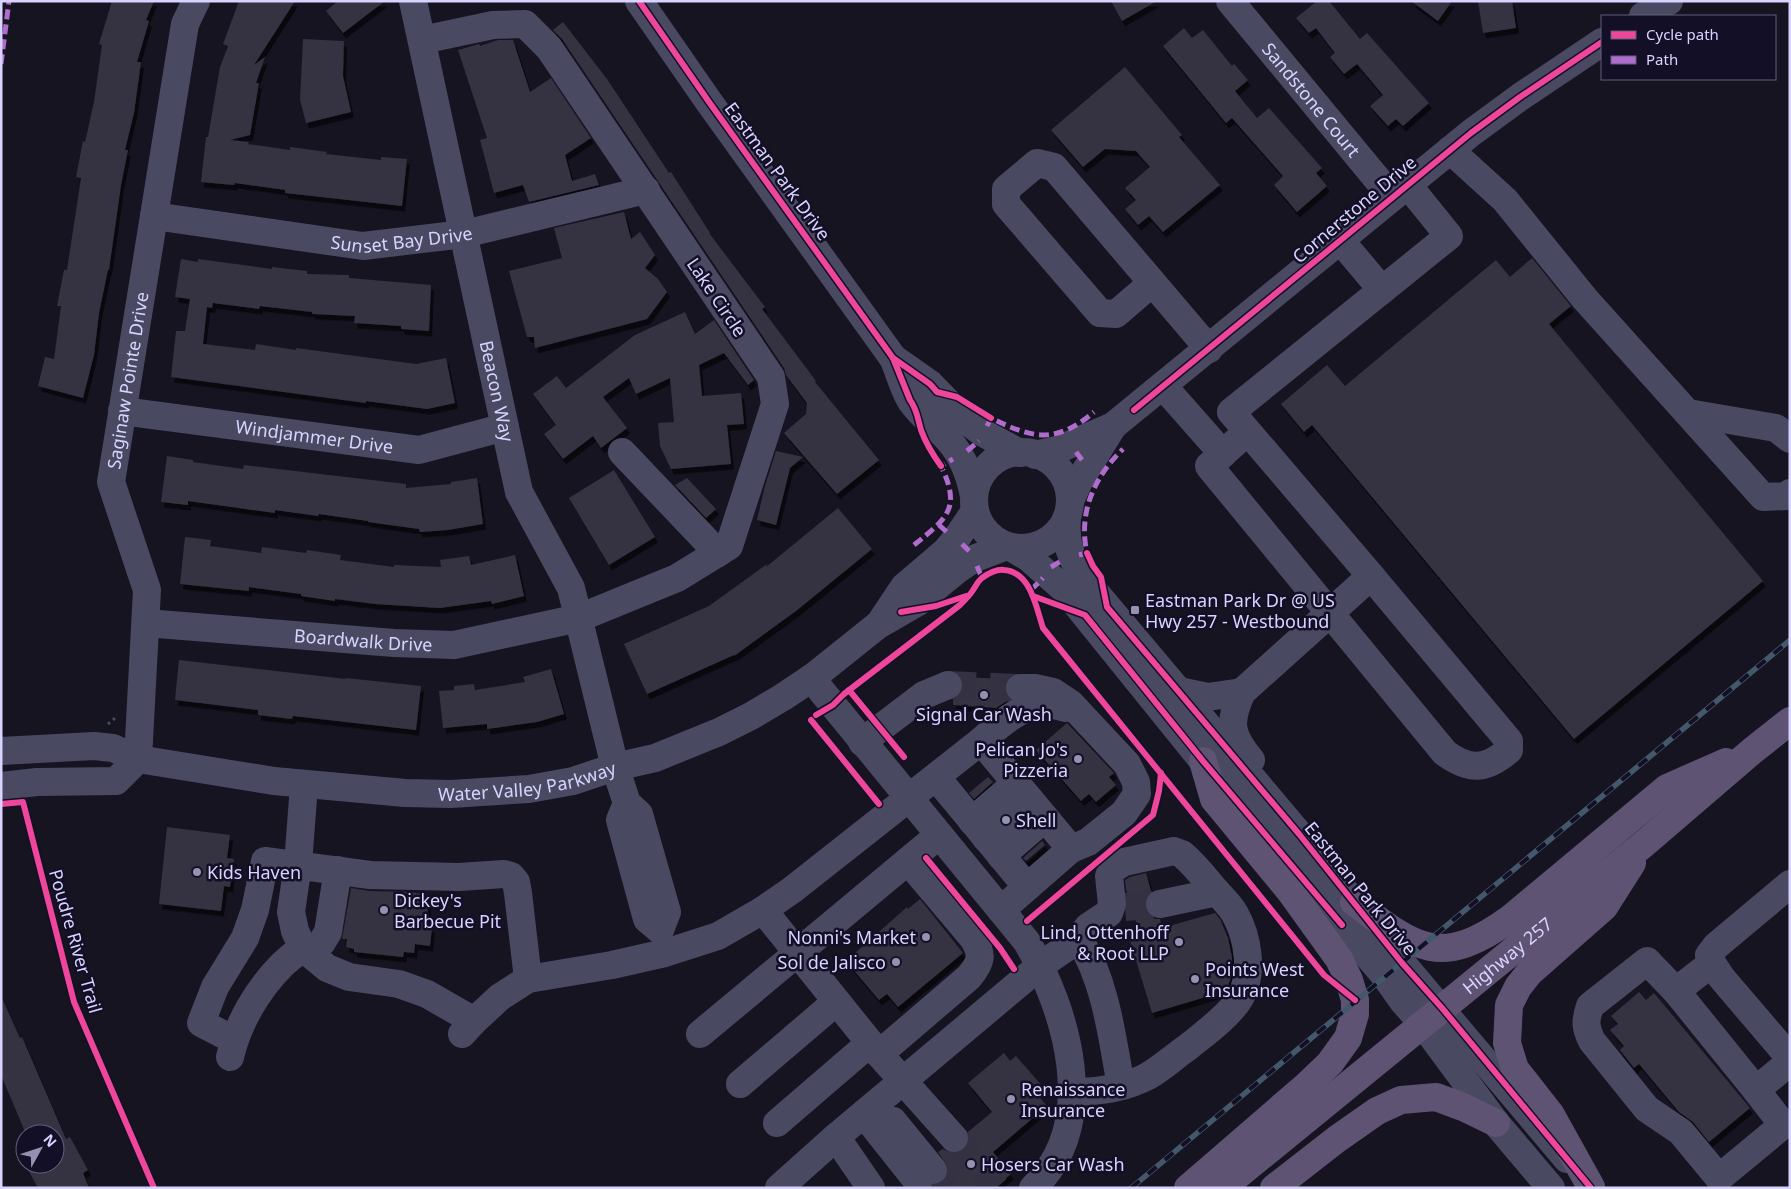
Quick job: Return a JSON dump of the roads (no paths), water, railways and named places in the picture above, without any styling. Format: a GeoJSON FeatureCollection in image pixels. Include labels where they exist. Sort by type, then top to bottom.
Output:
{"type":"FeatureCollection","features":[{"type":"Feature","properties":{"kind":"main road","name":"Highway 257"},"geometry":{"type":"LineString","coordinates":[[1222,1188],[1645,843],[1752,751],[1790,721]]}},
{"type":"Feature","properties":{"kind":"main road"},"geometry":{"type":"LineString","coordinates":[[1354,902],[1390,929],[1422,946],[1445,949],[1461,946],[1492,932],[1511,918],[1667,788],[1752,751]]}},
{"type":"Feature","properties":{"kind":"main road"},"geometry":{"type":"LineString","coordinates":[[1188,1188],[1330,1063],[1348,1038],[1355,1014],[1355,1000],[1349,980],[1339,958],[1290,891],[1214,799],[1203,761]]}},
{"type":"Feature","properties":{"kind":"main road"},"geometry":{"type":"LineString","coordinates":[[1591,1187],[1551,1115],[1515,1069],[1507,1043],[1509,1005],[1529,973],[1604,907],[1645,843]]}},
{"type":"Feature","properties":{"kind":"main road"},"geometry":{"type":"LineString","coordinates":[[1274,1188],[1337,1139],[1377,1111],[1401,1100],[1436,1097],[1496,1123]]}},
{"type":"Feature","properties":{"kind":"street","name":"Saginaw Pointe Drive"},"geometry":{"type":"LineString","coordinates":[[138,759],[147,590],[110,482],[185,24],[196,1]]}},
{"type":"Feature","properties":{"kind":"street","name":"Beacon Way"},"geometry":{"type":"LineString","coordinates":[[413,1],[519,492],[571,588],[615,767],[628,803],[620,820],[647,919],[662,941]]}},
{"type":"Feature","properties":{"kind":"street","name":"Eastman Park Drive"},"geometry":{"type":"LineString","coordinates":[[640,1],[709,102],[893,358],[910,400],[924,417],[952,443],[960,455],[970,477],[974,503]]}},
{"type":"Feature","properties":{"kind":"street","name":"Sandstone Court"},"geometry":{"type":"LineString","coordinates":[[1230,1],[1400,190],[1449,236],[1382,290]]}},
{"type":"Feature","properties":{"kind":"street"},"geometry":{"type":"LineString","coordinates":[[1645,15],[1669,1]]}},
{"type":"Feature","properties":{"kind":"street","name":"Lake Circle"},"geometry":{"type":"LineString","coordinates":[[422,40],[493,25],[525,24],[549,48],[771,377],[775,404],[729,546],[677,578],[579,618]]}},
{"type":"Feature","properties":{"kind":"street","name":"Cornerstone Drive"},"geometry":{"type":"LineString","coordinates":[[1027,454],[1058,450],[1113,426],[1450,150],[1520,97],[1601,43]]}},
{"type":"Feature","properties":{"kind":"street"},"geometry":{"type":"LineString","coordinates":[[1450,150],[1505,200],[1585,300],[1763,496],[1788,496],[1790,493]]}},
{"type":"Feature","properties":{"kind":"street"},"geometry":{"type":"LineString","coordinates":[[1152,283],[1116,314],[1100,313],[1006,204],[1006,189],[1037,164],[1054,167],[1208,349]]}},
{"type":"Feature","properties":{"kind":"street","name":"Sunset Bay Drive"},"geometry":{"type":"LineString","coordinates":[[154,216],[362,246],[464,234],[646,190]]}},
{"type":"Feature","properties":{"kind":"street"},"geometry":{"type":"LineString","coordinates":[[1248,432],[1209,466],[1445,753],[1460,763],[1480,766],[1497,761],[1510,750],[1509,741],[1371,576],[1231,412],[1382,290],[1340,240]]}},
{"type":"Feature","properties":{"kind":"street","name":"Eastman Park Drive"},"geometry":{"type":"LineString","coordinates":[[893,358],[930,384],[964,419],[983,433],[1027,454]]}},
{"type":"Feature","properties":{"kind":"street"},"geometry":{"type":"LineString","coordinates":[[1163,386],[1223,454]]}},
{"type":"Feature","properties":{"kind":"street","name":"Windjammer Drive"},"geometry":{"type":"LineString","coordinates":[[122,410],[418,450],[505,427]]}},
{"type":"Feature","properties":{"kind":"street"},"geometry":{"type":"LineString","coordinates":[[1688,413],[1776,428],[1790,439]]}},
{"type":"Feature","properties":{"kind":"street","name":"Cornerstone Drive"},"geometry":{"type":"LineString","coordinates":[[1068,509],[1078,483],[1113,426]]}},
{"type":"Feature","properties":{"kind":"street"},"geometry":{"type":"LineString","coordinates":[[622,452],[718,553]]}},
{"type":"Feature","properties":{"kind":"street"},"geometry":{"type":"LineString","coordinates":[[1027,454],[1049,461],[1060,472],[1067,486],[1068,509],[1060,529],[1051,539],[1032,547],[1010,547],[992,538],[981,526],[974,503],[977,483],[984,471],[994,461],[1006,455],[1027,454]]}},
{"type":"Feature","properties":{"kind":"street","name":"Water Valley Parkway"},"geometry":{"type":"LineString","coordinates":[[878,625],[904,587],[945,552],[956,539],[974,503]]}},
{"type":"Feature","properties":{"kind":"street","name":"Eastman Park Drive"},"geometry":{"type":"LineString","coordinates":[[1068,509],[1066,536],[1071,558],[1084,579],[1299,834],[1402,962],[1496,1123],[1551,1188]]}},
{"type":"Feature","properties":{"kind":"street","name":"Eastman Park Drive"},"geometry":{"type":"LineString","coordinates":[[1010,547],[1035,563],[1064,589],[1203,761],[1385,976],[1402,1000],[1432,1015],[1591,1187]]}},
{"type":"Feature","properties":{"kind":"street","name":"Water Valley Parkway"},"geometry":{"type":"LineString","coordinates":[[1,751],[94,746],[113,748],[138,759],[304,785],[405,793],[451,794],[529,789],[573,781],[615,767],[655,758],[719,732],[784,697],[878,625],[918,602],[973,559],[988,552],[1010,547]]}},
{"type":"Feature","properties":{"kind":"street"},"geometry":{"type":"LineString","coordinates":[[1299,834],[1297,815],[1239,745],[1234,735],[1234,708],[1242,692],[1371,576]]}},
{"type":"Feature","properties":{"kind":"street","name":"Boardwalk Drive"},"geometry":{"type":"LineString","coordinates":[[146,623],[394,643],[454,645],[579,618]]}},
{"type":"Feature","properties":{"kind":"street"},"geometry":{"type":"LineString","coordinates":[[811,678],[1027,942],[1041,965],[1055,999],[1070,1056],[1071,1108],[1059,1150],[1048,1169],[1033,1188]]}},
{"type":"Feature","properties":{"kind":"street"},"geometry":{"type":"LineString","coordinates":[[862,742],[924,695],[948,685]]}},
{"type":"Feature","properties":{"kind":"street"},"geometry":{"type":"LineString","coordinates":[[1001,910],[1071,849],[1088,842],[1124,813],[1137,794],[1136,782],[1127,764],[1071,704],[1053,692],[1035,688],[1020,688]]}},
{"type":"Feature","properties":{"kind":"street"},"geometry":{"type":"LineString","coordinates":[[1178,691],[1208,697],[1242,692]]}},
{"type":"Feature","properties":{"kind":"street"},"geometry":{"type":"LineString","coordinates":[[304,785],[298,864],[291,912],[295,931],[307,951],[327,968],[349,977],[399,984],[428,994],[468,1027],[500,996],[528,979],[612,965],[662,941],[718,936],[763,910],[792,890],[1016,713],[1033,706],[1054,704],[1077,711]]}},
{"type":"Feature","properties":{"kind":"street"},"geometry":{"type":"LineString","coordinates":[[981,741],[1071,849]]}},
{"type":"Feature","properties":{"kind":"street"},"geometry":{"type":"LineString","coordinates":[[1,786],[54,781],[116,781],[138,759]]}},
{"type":"Feature","properties":{"kind":"street"},"geometry":{"type":"LineString","coordinates":[[936,777],[1027,887]]}},
{"type":"Feature","properties":{"kind":"street"},"geometry":{"type":"LineString","coordinates":[[986,838],[1030,800]]}},
{"type":"Feature","properties":{"kind":"street"},"geometry":{"type":"LineString","coordinates":[[986,838],[1030,800]]}},
{"type":"Feature","properties":{"kind":"street"},"geometry":{"type":"LineString","coordinates":[[700,1034],[939,835]]}},
{"type":"Feature","properties":{"kind":"street"},"geometry":{"type":"LineString","coordinates":[[779,1188],[836,1137],[1041,965],[1078,939],[1088,927],[1118,908],[1112,904],[1109,876],[1113,868],[1124,862],[1174,851],[1182,854],[1234,912],[1244,936],[1248,968],[1246,987],[1241,997],[1224,1016],[1149,1076],[1098,1092],[1071,1092]]}},
{"type":"Feature","properties":{"kind":"street"},"geometry":{"type":"LineString","coordinates":[[338,870],[328,932],[322,942],[282,965],[259,993],[242,1021],[232,1048],[201,1022],[215,987],[245,938],[255,910],[265,861],[298,864],[338,870],[370,875],[459,877],[504,874],[511,876],[516,882],[518,893],[528,979]]}},
{"type":"Feature","properties":{"kind":"street"},"geometry":{"type":"LineString","coordinates":[[777,1123],[969,977],[977,968],[980,960],[980,951],[972,938],[908,861]]}},
{"type":"Feature","properties":{"kind":"street"},"geometry":{"type":"LineString","coordinates":[[1790,884],[1716,946],[1709,955],[1721,977],[1790,1058]]}},
{"type":"Feature","properties":{"kind":"street"},"geometry":{"type":"LineString","coordinates":[[1160,904],[1217,892]]}},
{"type":"Feature","properties":{"kind":"street"},"geometry":{"type":"LineString","coordinates":[[763,910],[836,1002],[954,1138]]}},
{"type":"Feature","properties":{"kind":"street"},"geometry":{"type":"LineString","coordinates":[[1078,939],[1087,952],[1102,995],[1121,1086]]}},
{"type":"Feature","properties":{"kind":"street"},"geometry":{"type":"LineString","coordinates":[[1647,961],[1676,991],[1784,1125],[1720,1178],[1681,1132],[1647,1109],[1592,1041],[1586,1029],[1590,1006],[1647,961]]}},
{"type":"Feature","properties":{"kind":"street"},"geometry":{"type":"LineString","coordinates":[[1676,991],[1712,963]]}},
{"type":"Feature","properties":{"kind":"street"},"geometry":{"type":"LineString","coordinates":[[740,1084],[836,1002]]}},
{"type":"Feature","properties":{"kind":"street"},"geometry":{"type":"LineString","coordinates":[[1756,1090],[1790,1062]]}},
{"type":"Feature","properties":{"kind":"street"},"geometry":{"type":"LineString","coordinates":[[871,1108],[926,1176]]}},
{"type":"Feature","properties":{"kind":"street"},"geometry":{"type":"LineString","coordinates":[[836,1137],[854,1161],[861,1184]]}},
{"type":"Feature","properties":{"kind":"tunnel"},"geometry":{"type":"LineString","coordinates":[[948,685],[1020,688]]}},
{"type":"Feature","properties":{"kind":"tunnel"},"geometry":{"type":"LineString","coordinates":[[1125,907],[1160,904]]}},
{"type":"Feature","properties":{"kind":"tunnel"},"geometry":{"type":"LineString","coordinates":[[954,1138],[996,1188]]}},
{"type":"Feature","properties":{"kind":"tunnel"},"geometry":{"type":"LineString","coordinates":[[933,1170],[948,1188]]}},
{"type":"Feature","properties":{"kind":"railway"},"geometry":{"type":"LineString","coordinates":[[1131,1188],[1790,640]]}},
{"type":"Feature","properties":{"kind":"place","name":"Eastman Park Dr @ US Hwy 257 - Westbound"},"geometry":{"type":"Point","coordinates":[1135,610]}},
{"type":"Feature","properties":{"kind":"place","name":"Signal Car Wash"},"geometry":{"type":"Point","coordinates":[984,695]}},
{"type":"Feature","properties":{"kind":"place","name":"Pelican Jo's Pizzeria"},"geometry":{"type":"Point","coordinates":[1078,759]}},
{"type":"Feature","properties":{"kind":"place","name":"Shell"},"geometry":{"type":"Point","coordinates":[1006,820]}},
{"type":"Feature","properties":{"kind":"place","name":"Kids Haven"},"geometry":{"type":"Point","coordinates":[197,872]}},
{"type":"Feature","properties":{"kind":"place","name":"Dickey's Barbecue Pit"},"geometry":{"type":"Point","coordinates":[384,910]}},
{"type":"Feature","properties":{"kind":"place","name":"Nonni's Market"},"geometry":{"type":"Point","coordinates":[926,937]}},
{"type":"Feature","properties":{"kind":"place","name":"Lind, Ottenhoff & Root LLP"},"geometry":{"type":"Point","coordinates":[1179,942]}},
{"type":"Feature","properties":{"kind":"place","name":"Sol de Jalisco"},"geometry":{"type":"Point","coordinates":[896,962]}},
{"type":"Feature","properties":{"kind":"place","name":"Points West Insurance"},"geometry":{"type":"Point","coordinates":[1195,979]}},
{"type":"Feature","properties":{"kind":"place","name":"Renaissance Insurance"},"geometry":{"type":"Point","coordinates":[1011,1099]}},
{"type":"Feature","properties":{"kind":"place","name":"Hosers Car Wash"},"geometry":{"type":"Point","coordinates":[971,1164]}}]}
